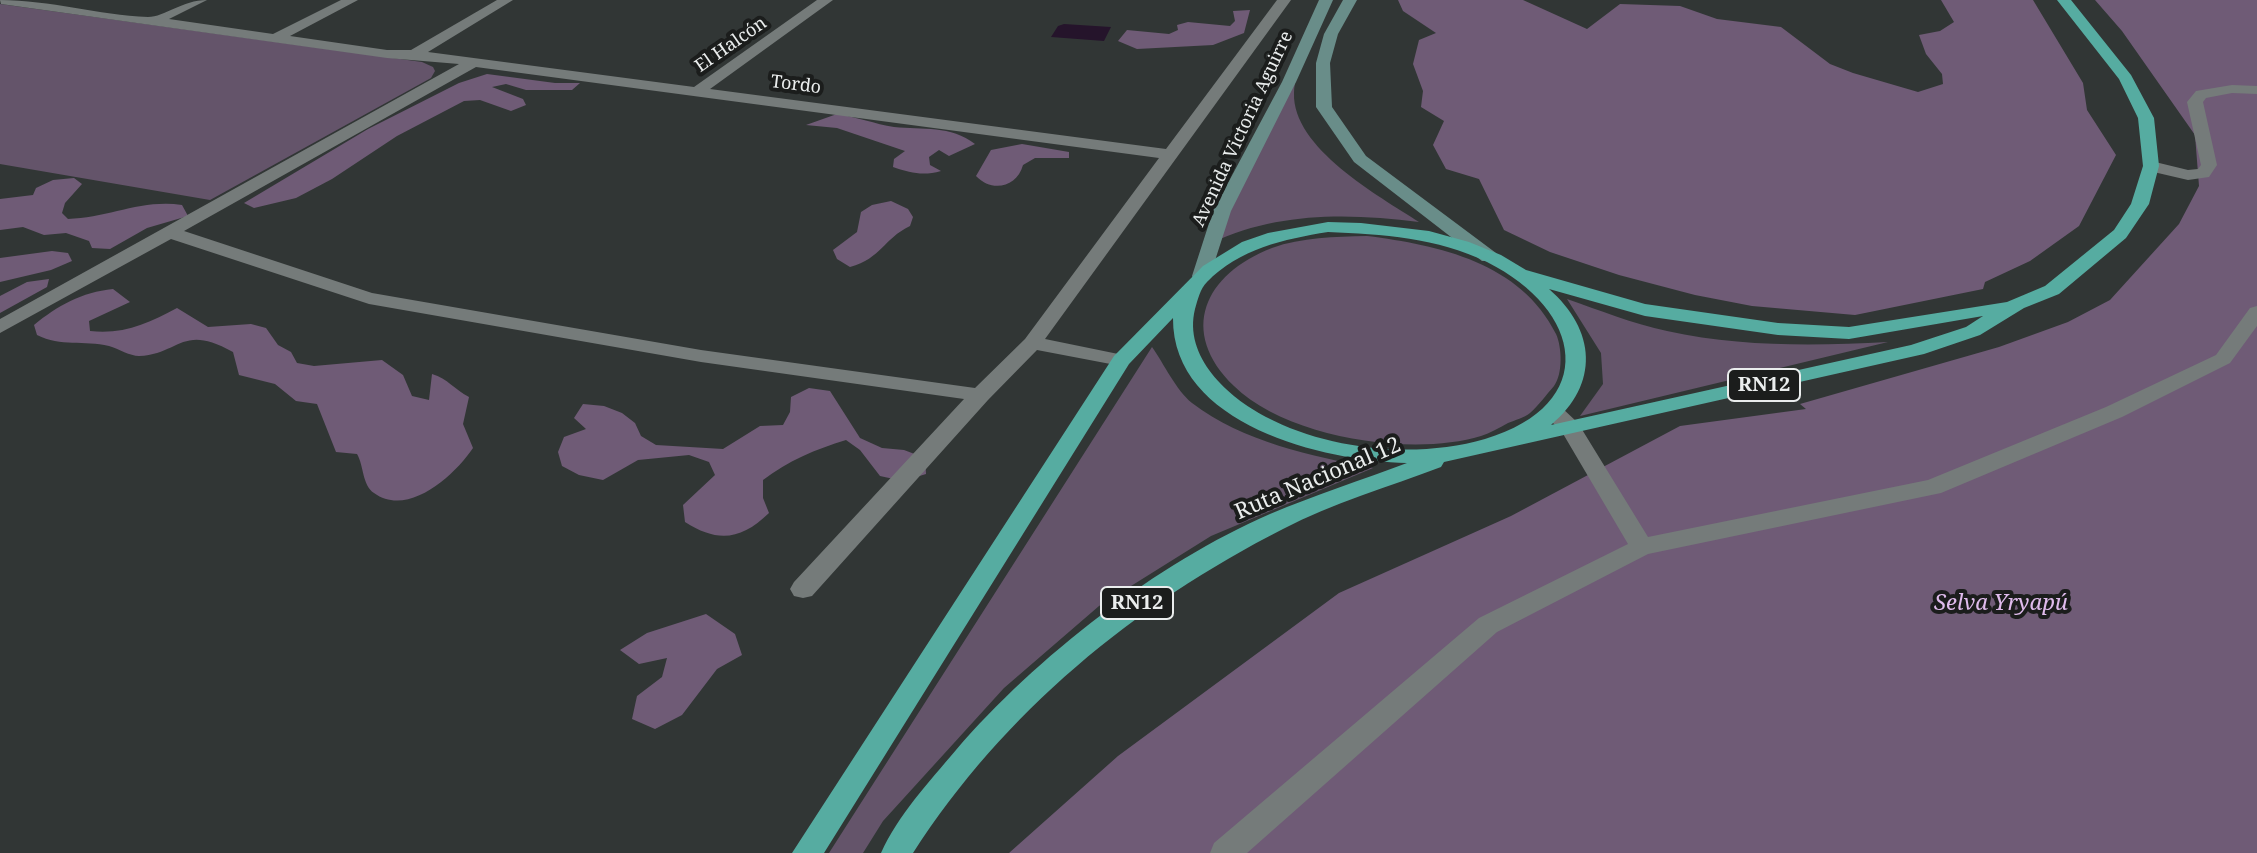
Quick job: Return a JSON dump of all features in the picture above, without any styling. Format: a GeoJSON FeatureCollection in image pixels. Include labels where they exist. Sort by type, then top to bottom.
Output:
{"type":"FeatureCollection","features":[{"type":"Feature","properties":{"kind":"highway","name":"RN12"},"geometry":{"type":"LineString","coordinates":[[1196,282],[1182,316],[1185,347],[1203,378],[1235,407],[1280,431],[1335,449],[1394,457],[1452,454],[1917,350],[1973,331],[2017,304],[2052,290],[2120,234],[2140,204],[2151,166],[2146,118],[2126,78],[2064,0]]}},
{"type":"Feature","properties":{"kind":"highway","name":"RN12"},"geometry":{"type":"LineString","coordinates":[[807,853],[1121,360],[1196,282],[1254,242],[1289,232],[1328,227],[1369,227],[1411,232],[1451,242],[1489,257],[1539,289],[1560,312],[1573,337],[1577,363],[1571,388],[1553,412],[1531,428],[1503,442]]}},
{"type":"Feature","properties":{"kind":"highway","name":"RN12"},"geometry":{"type":"LineString","coordinates":[[1510,269],[1583,294],[1645,310],[1778,329],[1849,333],[2017,304]]}},
{"type":"Feature","properties":{"kind":"highway","name":"Ruta Nacional 12"},"geometry":{"type":"LineString","coordinates":[[896,853],[929,803],[1004,714],[1123,612],[1202,562],[1277,521],[1452,454]]}},
{"type":"Feature","properties":{"kind":"main road","name":"Avenida Victoria Aguirre"},"geometry":{"type":"LineString","coordinates":[[1196,282],[1222,211],[1289,82],[1326,0]]}},
{"type":"Feature","properties":{"kind":"main road","name":"Avenida Victoria Aguirre"},"geometry":{"type":"LineString","coordinates":[[1350,0],[1331,34],[1323,63],[1324,107],[1360,159],[1489,257]]}},
{"type":"Feature","properties":{"kind":"street","name":"Tordo"},"geometry":{"type":"LineString","coordinates":[[1,0],[42,2],[274,39],[387,54],[414,54],[1173,155]]}},
{"type":"Feature","properties":{"kind":"street","name":"Tordo"},"geometry":{"type":"LineString","coordinates":[[74,0],[405,47],[414,54]]}},
{"type":"Feature","properties":{"kind":"street"},"geometry":{"type":"LineString","coordinates":[[153,21],[200,0]]}},
{"type":"Feature","properties":{"kind":"street"},"geometry":{"type":"LineString","coordinates":[[274,39],[351,0]]}},
{"type":"Feature","properties":{"kind":"street"},"geometry":{"type":"LineString","coordinates":[[414,54],[506,0]]}},
{"type":"Feature","properties":{"kind":"street","name":"El Halcón"},"geometry":{"type":"LineString","coordinates":[[696,92],[826,0]]}},
{"type":"Feature","properties":{"kind":"street"},"geometry":{"type":"LineString","coordinates":[[803,589],[980,395],[1032,343],[1284,0]]}},
{"type":"Feature","properties":{"kind":"street"},"geometry":{"type":"LineString","coordinates":[[0,327],[472,63]]}},
{"type":"Feature","properties":{"kind":"street"},"geometry":{"type":"LineString","coordinates":[[2151,166],[2188,175],[2203,173],[2209,165],[2195,102],[2201,94],[2232,89],[2257,90]]}},
{"type":"Feature","properties":{"kind":"street"},"geometry":{"type":"LineString","coordinates":[[171,233],[369,298],[701,356],[980,395]]}},
{"type":"Feature","properties":{"kind":"street"},"geometry":{"type":"LineString","coordinates":[[1225,853],[1488,625],[1642,547],[1933,487],[2114,412],[2223,359],[2257,312]]}},
{"type":"Feature","properties":{"kind":"street"},"geometry":{"type":"LineString","coordinates":[[1032,343],[1121,360]]}},
{"type":"Feature","properties":{"kind":"street"},"geometry":{"type":"LineString","coordinates":[[1553,412],[1570,428],[1642,547]]}},
{"type":"Feature","properties":{"kind":"shaded area"},"geometry":{"type":"Polygon","coordinates":[[[0,4],[422,62],[435,71],[431,78],[210,200],[0,164],[0,4]]]}},
{"type":"Feature","properties":{"kind":"shaded area"},"geometry":{"type":"Polygon","coordinates":[[[1316,21],[1299,66],[1294,93],[1297,113],[1307,133],[1322,151],[1361,184],[1419,222],[1366,217],[1287,220],[1261,225],[1211,243],[1316,21]]]}},
{"type":"Feature","properties":{"kind":"shaded area"},"geometry":{"type":"Polygon","coordinates":[[[1058,26],[1111,27],[1104,41],[1051,37],[1058,26]]]}},
{"type":"Feature","properties":{"kind":"shaded area"},"geometry":{"type":"Polygon","coordinates":[[[1367,236],[1449,252],[1500,274],[1522,290],[1541,310],[1556,334],[1560,353],[1557,381],[1533,410],[1481,436],[1453,442],[1386,443],[1317,430],[1285,419],[1257,404],[1234,386],[1217,366],[1207,345],[1203,325],[1206,306],[1215,289],[1249,259],[1283,244],[1331,237],[1367,236]]]}},
{"type":"Feature","properties":{"kind":"shaded area"},"geometry":{"type":"Polygon","coordinates":[[[1567,299],[1654,328],[1722,340],[1805,344],[1888,342],[1580,416],[1603,384],[1601,353],[1567,299]]]}},
{"type":"Feature","properties":{"kind":"shaded area"},"geometry":{"type":"Polygon","coordinates":[[[1152,347],[1186,398],[1233,428],[1279,446],[1373,468],[1211,536],[1099,606],[1004,688],[883,821],[863,853],[829,853],[1152,347]]]}},
{"type":"Feature","properties":{"kind":"green space"},"geometry":{"type":"Polygon","coordinates":[[[1398,0],[1523,0],[1587,29],[1620,4],[1680,6],[1717,19],[1781,27],[1830,64],[1918,92],[1943,84],[1942,74],[1926,54],[1919,35],[1940,31],[1954,22],[1941,0],[2033,0],[2083,83],[2087,110],[2116,155],[2079,226],[2030,261],[1985,282],[1983,289],[1855,315],[1752,306],[1695,295],[1619,275],[1550,252],[1504,230],[1479,179],[1446,169],[1433,145],[1444,121],[1421,107],[1423,91],[1413,64],[1419,40],[1436,33],[1403,11],[1398,0]]]}},
{"type":"Feature","properties":{"kind":"green space","name":"Selva Yryapú"},"geometry":{"type":"Polygon","coordinates":[[[2095,0],[2257,0],[2257,853],[1009,853],[1118,756],[1339,593],[1511,516],[1680,426],[1806,409],[1800,404],[1999,347],[2068,322],[2110,300],[2179,224],[2199,186],[2195,135],[2122,31],[2095,0]]]}},
{"type":"Feature","properties":{"kind":"green space"},"geometry":{"type":"Polygon","coordinates":[[[1250,10],[1244,33],[1213,45],[1137,49],[1118,41],[1127,30],[1169,34],[1178,30],[1177,25],[1188,22],[1230,26],[1235,21],[1233,11],[1250,10]]]}},
{"type":"Feature","properties":{"kind":"green space"},"geometry":{"type":"Polygon","coordinates":[[[487,74],[555,83],[580,83],[572,90],[526,90],[506,84],[492,87],[523,99],[526,105],[511,111],[480,100],[464,101],[397,136],[332,179],[296,198],[254,208],[244,203],[368,129],[459,83],[487,74]]]}},
{"type":"Feature","properties":{"kind":"green space"},"geometry":{"type":"Polygon","coordinates":[[[837,114],[894,127],[946,131],[975,144],[949,156],[939,150],[929,157],[930,165],[941,171],[911,172],[893,167],[894,159],[905,151],[837,128],[806,125],[837,114]]]}},
{"type":"Feature","properties":{"kind":"green space"},"geometry":{"type":"Polygon","coordinates":[[[1022,144],[1069,152],[1069,158],[1035,158],[1023,165],[1010,183],[1003,185],[989,185],[976,176],[991,150],[1022,144]]]}},
{"type":"Feature","properties":{"kind":"green space"},"geometry":{"type":"Polygon","coordinates":[[[74,178],[82,184],[65,203],[62,213],[68,219],[167,204],[182,205],[188,216],[147,228],[110,249],[92,248],[89,241],[66,233],[44,235],[23,227],[0,230],[0,199],[33,195],[36,188],[53,180],[74,178]]]}},
{"type":"Feature","properties":{"kind":"green space"},"geometry":{"type":"Polygon","coordinates":[[[891,201],[908,209],[913,217],[910,226],[861,263],[850,267],[837,259],[833,250],[857,232],[861,212],[872,205],[891,201]]]}},
{"type":"Feature","properties":{"kind":"green space"},"geometry":{"type":"Polygon","coordinates":[[[52,251],[68,253],[72,261],[51,270],[0,282],[0,258],[52,251]]]}},
{"type":"Feature","properties":{"kind":"green space"},"geometry":{"type":"Polygon","coordinates":[[[49,279],[47,287],[0,313],[0,296],[27,282],[49,279]]]}},
{"type":"Feature","properties":{"kind":"green space"},"geometry":{"type":"Polygon","coordinates":[[[113,289],[130,302],[89,321],[90,331],[135,327],[177,308],[208,327],[251,324],[266,328],[278,345],[291,352],[297,363],[314,366],[382,360],[403,375],[412,396],[429,400],[432,374],[438,376],[469,397],[463,424],[473,448],[455,470],[430,490],[416,497],[387,499],[370,490],[357,454],[336,452],[317,404],[296,401],[275,384],[239,375],[233,352],[216,344],[192,340],[139,356],[109,346],[55,341],[37,335],[34,325],[61,306],[91,293],[113,289]]]}},
{"type":"Feature","properties":{"kind":"green space"},"geometry":{"type":"Polygon","coordinates":[[[809,388],[830,391],[860,438],[882,448],[904,450],[925,458],[926,474],[903,481],[880,476],[860,450],[846,440],[803,456],[763,480],[763,498],[769,513],[749,529],[719,536],[685,522],[683,505],[715,475],[709,462],[689,455],[638,460],[603,480],[579,475],[562,466],[558,452],[564,437],[586,429],[574,418],[583,404],[604,406],[622,413],[635,423],[641,436],[656,445],[723,449],[760,426],[783,425],[790,412],[791,397],[809,388]]]}},
{"type":"Feature","properties":{"kind":"green space"},"geometry":{"type":"Polygon","coordinates":[[[706,614],[735,634],[742,655],[717,669],[682,715],[655,729],[632,719],[637,696],[662,677],[667,658],[639,664],[620,650],[647,633],[706,614]]]}}]}
